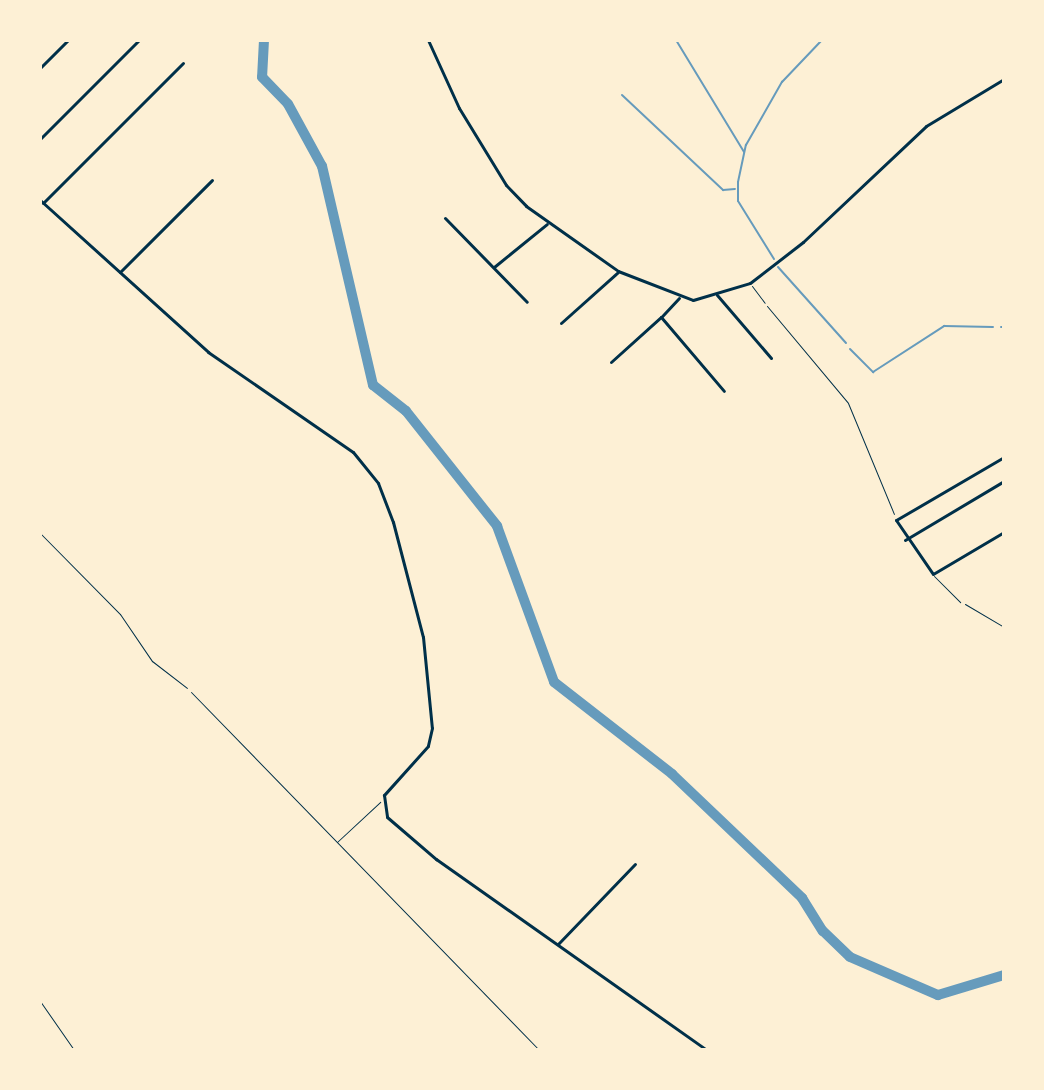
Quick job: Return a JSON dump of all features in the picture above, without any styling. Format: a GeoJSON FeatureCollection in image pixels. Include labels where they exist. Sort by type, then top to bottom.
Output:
{"type":"FeatureCollection","features":[{"type":"Feature","properties":{"kind":"street"},"geometry":{"type":"LineString","coordinates":[[40,68],[68,40]]}},
{"type":"Feature","properties":{"kind":"street"},"geometry":{"type":"LineString","coordinates":[[40,139],[139,40]]}},
{"type":"Feature","properties":{"kind":"street"},"geometry":{"type":"LineString","coordinates":[[428,40],[451,92],[506,185],[547,224],[618,271],[679,298],[717,295],[750,283],[803,242],[926,126],[1004,79]]}},
{"type":"Feature","properties":{"kind":"street"},"geometry":{"type":"LineString","coordinates":[[183,63],[42,201],[208,352],[353,452],[384,497],[427,654],[432,728],[428,746],[383,801],[387,817],[412,842],[707,1050]]}},
{"type":"Feature","properties":{"kind":"street"},"geometry":{"type":"LineString","coordinates":[[120,272],[212,180]]}},
{"type":"Feature","properties":{"kind":"street"},"geometry":{"type":"LineString","coordinates":[[445,218],[527,302]]}},
{"type":"Feature","properties":{"kind":"street"},"geometry":{"type":"LineString","coordinates":[[494,267],[547,224]]}},
{"type":"Feature","properties":{"kind":"street"},"geometry":{"type":"LineString","coordinates":[[561,323],[618,271]]}},
{"type":"Feature","properties":{"kind":"street"},"geometry":{"type":"LineString","coordinates":[[717,295],[771,358]]}},
{"type":"Feature","properties":{"kind":"street"},"geometry":{"type":"LineString","coordinates":[[611,362],[679,298]]}},
{"type":"Feature","properties":{"kind":"street"},"geometry":{"type":"LineString","coordinates":[[661,317],[724,391]]}},
{"type":"Feature","properties":{"kind":"street"},"geometry":{"type":"LineString","coordinates":[[1004,457],[896,520],[905,540],[933,574],[1004,532]]}},
{"type":"Feature","properties":{"kind":"street"},"geometry":{"type":"LineString","coordinates":[[905,540],[1004,481]]}},
{"type":"Feature","properties":{"kind":"street"},"geometry":{"type":"LineString","coordinates":[[558,944],[635,864]]}},
{"type":"Feature","properties":{"kind":"lane"},"geometry":{"type":"LineString","coordinates":[[750,283],[765,303]]}},
{"type":"Feature","properties":{"kind":"lane"},"geometry":{"type":"LineString","coordinates":[[40,533],[120,614],[152,661],[187,688]]}},
{"type":"Feature","properties":{"kind":"lane"},"geometry":{"type":"LineString","coordinates":[[933,574],[960,602]]}},
{"type":"Feature","properties":{"kind":"path"},"geometry":{"type":"LineString","coordinates":[[765,303],[848,403],[896,520]]}},
{"type":"Feature","properties":{"kind":"path"},"geometry":{"type":"LineString","coordinates":[[960,602],[1004,627]]}},
{"type":"Feature","properties":{"kind":"path"},"geometry":{"type":"LineString","coordinates":[[187,688],[539,1050]]}},
{"type":"Feature","properties":{"kind":"path"},"geometry":{"type":"LineString","coordinates":[[335,843],[383,801]]}},
{"type":"Feature","properties":{"kind":"path"},"geometry":{"type":"LineString","coordinates":[[40,1001],[74,1050]]}},
{"type":"Feature","properties":{"kind":"waterway"},"geometry":{"type":"LineString","coordinates":[[264,40],[262,77],[288,104],[322,166],[373,385],[406,411],[497,526],[554,682],[672,774],[802,898],[823,931],[850,957],[938,995],[1004,975]]}},
{"type":"Feature","properties":{"kind":"waterway"},"geometry":{"type":"LineString","coordinates":[[676,40],[744,152]]}},
{"type":"Feature","properties":{"kind":"waterway"},"geometry":{"type":"LineString","coordinates":[[774,259],[738,201],[738,182],[746,145],[782,82],[822,40]]}},
{"type":"Feature","properties":{"kind":"waterway"},"geometry":{"type":"LineString","coordinates":[[622,95],[723,190],[735,189]]}},
{"type":"Feature","properties":{"kind":"waterway"},"geometry":{"type":"LineString","coordinates":[[778,267],[846,343]]}},
{"type":"Feature","properties":{"kind":"waterway"},"geometry":{"type":"LineString","coordinates":[[850,349],[873,372],[944,326],[993,327]]}}]}
